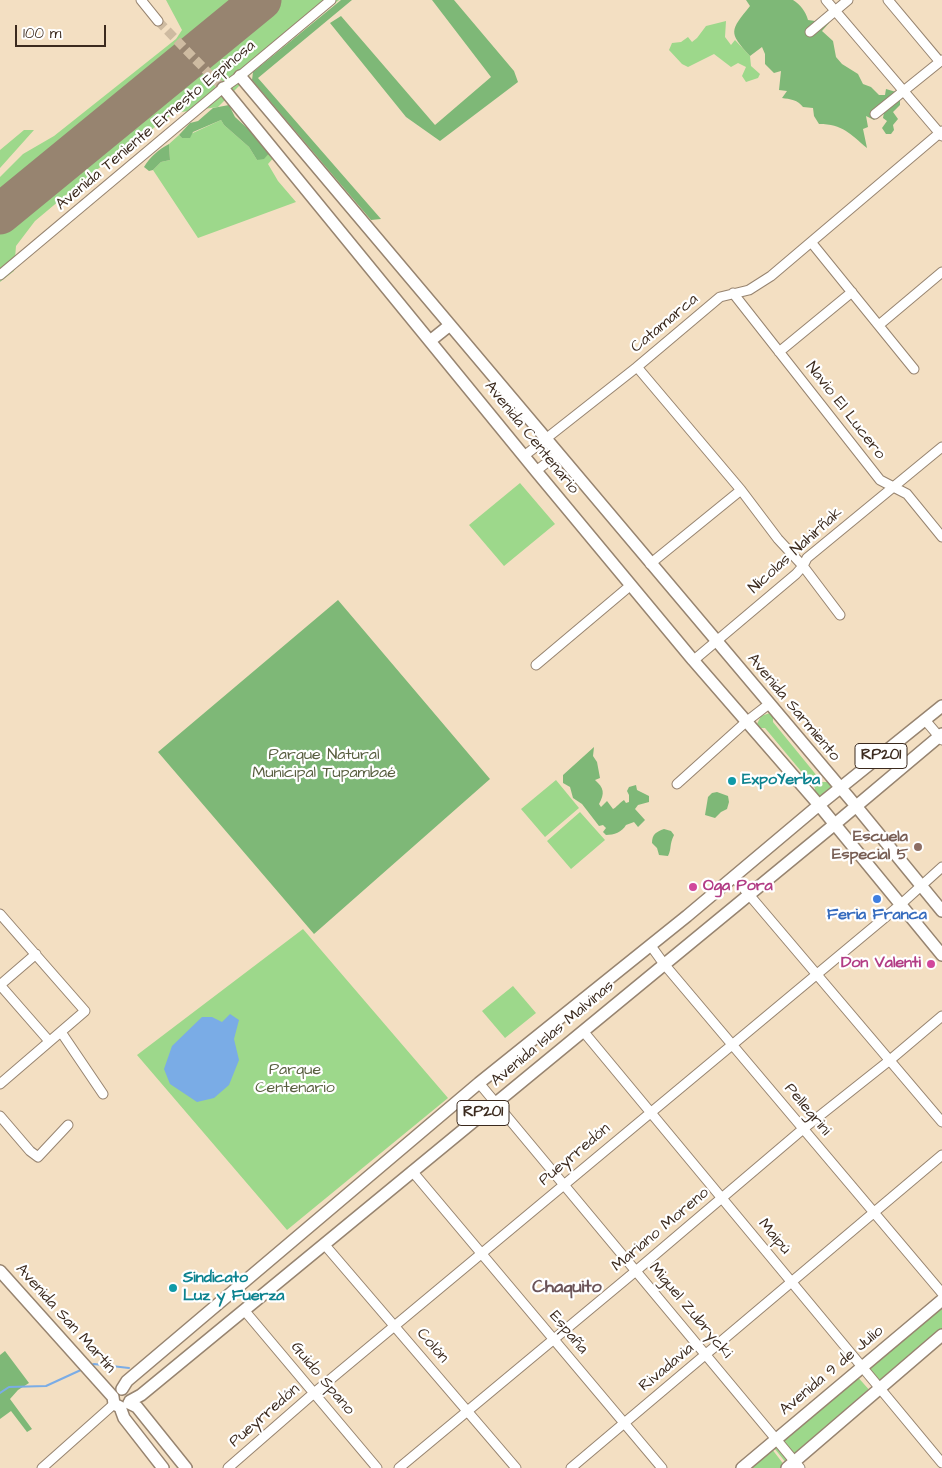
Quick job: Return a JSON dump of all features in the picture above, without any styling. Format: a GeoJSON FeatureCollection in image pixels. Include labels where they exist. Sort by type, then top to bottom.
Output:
{"type":"FeatureCollection","features":[{"type":"Feature","properties":{"kind":"main road","name":"Avenida Centenario"},"geometry":{"type":"LineString","coordinates":[[240,76],[715,641]]}},
{"type":"Feature","properties":{"kind":"main road","name":"Avenida Centenario"},"geometry":{"type":"LineString","coordinates":[[223,88],[536,471],[694,660],[819,805]]}},
{"type":"Feature","properties":{"kind":"main road"},"geometry":{"type":"LineString","coordinates":[[293,173],[311,161]]}},
{"type":"Feature","properties":{"kind":"main road"},"geometry":{"type":"LineString","coordinates":[[430,341],[450,325]]}},
{"type":"Feature","properties":{"kind":"main road","name":"Avenida Sarmiento"},"geometry":{"type":"LineString","coordinates":[[715,641],[856,806],[942,911]]}},
{"type":"Feature","properties":{"kind":"main road","name":"RP201"},"geometry":{"type":"LineString","coordinates":[[819,805],[942,706]]}},
{"type":"Feature","properties":{"kind":"main road","name":"RP201"},"geometry":{"type":"LineString","coordinates":[[834,824],[941,736]]}},
{"type":"Feature","properties":{"kind":"main road"},"geometry":{"type":"LineString","coordinates":[[819,805],[942,955]]}},
{"type":"Feature","properties":{"kind":"main road","name":"Avenida Islas Malvinas"},"geometry":{"type":"LineString","coordinates":[[119,1397],[127,1381],[222,1299],[480,1083],[651,946],[819,805]]}},
{"type":"Feature","properties":{"kind":"main road","name":"Avenida Islas Malvinas"},"geometry":{"type":"LineString","coordinates":[[119,1397],[141,1395],[834,824]]}},
{"type":"Feature","properties":{"kind":"main road","name":"Avenida San Martín"},"geometry":{"type":"LineString","coordinates":[[0,1271],[86,1367],[119,1397]]}},
{"type":"Feature","properties":{"kind":"main road","name":"Avenida 9 de Julio"},"geometry":{"type":"LineString","coordinates":[[742,1468],[942,1300]]}},
{"type":"Feature","properties":{"kind":"main road"},"geometry":{"type":"LineString","coordinates":[[794,1466],[942,1335]]}},
{"type":"Feature","properties":{"kind":"main road"},"geometry":{"type":"LineString","coordinates":[[119,1397],[124,1418],[163,1468]]}},
{"type":"Feature","properties":{"kind":"main road"},"geometry":{"type":"LineString","coordinates":[[119,1397],[137,1406],[186,1468]]}},
{"type":"Feature","properties":{"kind":"street"},"geometry":{"type":"LineString","coordinates":[[141,0],[158,22]]}},
{"type":"Feature","properties":{"kind":"street","name":"Avenida Teniente Ernesto Espinosa"},"geometry":{"type":"LineString","coordinates":[[0,274],[331,0]]}},
{"type":"Feature","properties":{"kind":"street"},"geometry":{"type":"LineString","coordinates":[[826,0],[941,134]]}},
{"type":"Feature","properties":{"kind":"street"},"geometry":{"type":"LineString","coordinates":[[810,32],[848,0]]}},
{"type":"Feature","properties":{"kind":"street"},"geometry":{"type":"LineString","coordinates":[[875,114],[941,61],[888,0]]}},
{"type":"Feature","properties":{"kind":"street","name":"Catamarca"},"geometry":{"type":"LineString","coordinates":[[840,615],[741,490],[637,367],[720,297],[749,290],[771,276],[941,134]]}},
{"type":"Feature","properties":{"kind":"street"},"geometry":{"type":"LineString","coordinates":[[812,242],[914,369]]}},
{"type":"Feature","properties":{"kind":"street"},"geometry":{"type":"LineString","coordinates":[[878,325],[942,272]]}},
{"type":"Feature","properties":{"kind":"street"},"geometry":{"type":"LineString","coordinates":[[779,352],[852,292]]}},
{"type":"Feature","properties":{"kind":"street","name":"Navio El Lucero"},"geometry":{"type":"LineString","coordinates":[[733,293],[880,480],[907,494],[942,537]]}},
{"type":"Feature","properties":{"kind":"street"},"geometry":{"type":"LineString","coordinates":[[524,456],[637,367]]}},
{"type":"Feature","properties":{"kind":"street","name":"Nicolas Nahirñak"},"geometry":{"type":"LineString","coordinates":[[694,660],[803,566],[807,558],[942,448]]}},
{"type":"Feature","properties":{"kind":"street"},"geometry":{"type":"LineString","coordinates":[[536,471],[558,454]]}},
{"type":"Feature","properties":{"kind":"street"},"geometry":{"type":"LineString","coordinates":[[650,564],[741,490]]}},
{"type":"Feature","properties":{"kind":"street"},"geometry":{"type":"LineString","coordinates":[[536,665],[632,585]]}},
{"type":"Feature","properties":{"kind":"street"},"geometry":{"type":"LineString","coordinates":[[677,784],[747,721],[769,704]]}},
{"type":"Feature","properties":{"kind":"street"},"geometry":{"type":"LineString","coordinates":[[925,720],[941,736]]}},
{"type":"Feature","properties":{"kind":"street","name":"Pueyrredón"},"geometry":{"type":"LineString","coordinates":[[228,1468],[481,1253],[900,905],[942,867]]}},
{"type":"Feature","properties":{"kind":"street"},"geometry":{"type":"LineString","coordinates":[[734,877],[942,1122]]}},
{"type":"Feature","properties":{"kind":"street"},"geometry":{"type":"LineString","coordinates":[[0,914],[85,1011],[0,1084]]}},
{"type":"Feature","properties":{"kind":"street","name":"Pellegrini"},"geometry":{"type":"LineString","coordinates":[[651,946],[664,964],[942,1293]]}},
{"type":"Feature","properties":{"kind":"street"},"geometry":{"type":"LineString","coordinates":[[36,954],[0,985],[49,1041]]}},
{"type":"Feature","properties":{"kind":"street","name":"Mariano Moreno"},"geometry":{"type":"LineString","coordinates":[[399,1468],[803,1129],[942,1016]]}},
{"type":"Feature","properties":{"kind":"street","name":"Maipú"},"geometry":{"type":"LineString","coordinates":[[583,1030],[942,1462]]}},
{"type":"Feature","properties":{"kind":"street"},"geometry":{"type":"LineString","coordinates":[[61,1032],[103,1094]]}},
{"type":"Feature","properties":{"kind":"street","name":"Miguel Zubrycki"},"geometry":{"type":"LineString","coordinates":[[480,1083],[777,1439],[794,1466]]}},
{"type":"Feature","properties":{"kind":"street"},"geometry":{"type":"LineString","coordinates":[[0,1116],[30,1151],[38,1157],[68,1125]]}},
{"type":"Feature","properties":{"kind":"street","name":"Rivadavia"},"geometry":{"type":"LineString","coordinates":[[571,1468],[942,1155]]}},
{"type":"Feature","properties":{"kind":"street","name":"España"},"geometry":{"type":"LineString","coordinates":[[412,1171],[662,1468]]}},
{"type":"Feature","properties":{"kind":"street","name":"Colón"},"geometry":{"type":"LineString","coordinates":[[324,1244],[516,1468]]}},
{"type":"Feature","properties":{"kind":"street","name":"Guido Spano"},"geometry":{"type":"LineString","coordinates":[[244,1310],[377,1468]]}},
{"type":"Feature","properties":{"kind":"street","name":"RP201"},"geometry":{"type":"LineString","coordinates":[[42,1468],[119,1397]]}},
{"type":"Feature","properties":{"kind":"green space"},"geometry":{"type":"Polygon","coordinates":[[[166,0],[339,0],[253,72],[218,107],[174,113],[91,174],[35,221],[16,246],[14,271],[0,282],[0,177],[23,154],[54,136],[176,39],[182,30],[166,0]]]}},
{"type":"Feature","properties":{"kind":"green space"},"geometry":{"type":"Polygon","coordinates":[[[341,0],[352,0],[258,78],[381,219],[371,220],[252,80],[253,72],[341,0]]]}},
{"type":"Feature","properties":{"kind":"green space"},"geometry":{"type":"Polygon","coordinates":[[[432,0],[454,0],[514,71],[518,82],[440,141],[406,117],[330,23],[341,16],[435,125],[491,77],[432,0]]]}},
{"type":"Feature","properties":{"kind":"green space"},"geometry":{"type":"Polygon","coordinates":[[[746,0],[793,0],[802,8],[808,20],[829,23],[822,31],[833,41],[836,57],[842,64],[858,74],[863,84],[871,87],[879,95],[885,95],[886,89],[896,92],[900,105],[893,112],[898,119],[893,125],[894,130],[891,134],[886,134],[882,128],[887,121],[883,118],[884,112],[874,120],[866,116],[868,127],[863,129],[867,148],[851,134],[840,128],[819,124],[814,116],[813,108],[803,107],[796,101],[782,98],[787,91],[779,90],[781,71],[774,73],[765,64],[765,54],[762,47],[750,56],[735,36],[735,26],[750,6],[746,0]]]}},
{"type":"Feature","properties":{"kind":"green space"},"geometry":{"type":"Polygon","coordinates":[[[726,21],[725,37],[731,45],[735,40],[750,56],[751,66],[760,74],[758,78],[746,82],[742,76],[746,67],[738,63],[731,67],[714,54],[688,67],[682,64],[669,50],[672,43],[681,42],[688,37],[692,42],[706,26],[726,21]]]}},
{"type":"Feature","properties":{"kind":"green space"},"geometry":{"type":"Polygon","coordinates":[[[229,105],[235,117],[246,127],[261,135],[271,151],[264,159],[257,160],[249,147],[224,125],[221,120],[193,132],[190,138],[182,138],[179,135],[190,123],[198,121],[213,108],[229,105]]]}},
{"type":"Feature","properties":{"kind":"green space"},"geometry":{"type":"Polygon","coordinates":[[[221,120],[224,125],[249,147],[257,160],[271,151],[276,155],[268,164],[278,181],[296,202],[198,238],[153,170],[161,162],[170,160],[169,144],[179,135],[182,138],[221,120]]]}},
{"type":"Feature","properties":{"kind":"green space"},"geometry":{"type":"Polygon","coordinates":[[[24,130],[34,130],[0,168],[0,150],[24,130]]]}},
{"type":"Feature","properties":{"kind":"green space"},"geometry":{"type":"Polygon","coordinates":[[[169,144],[170,160],[161,162],[153,170],[149,171],[144,167],[155,154],[169,144]]]}},
{"type":"Feature","properties":{"kind":"green space"},"geometry":{"type":"Polygon","coordinates":[[[520,483],[555,524],[504,566],[469,525],[520,483]]]}},
{"type":"Feature","properties":{"kind":"green space","name":"Parque Natural Municipal Tupambaé"},"geometry":{"type":"Polygon","coordinates":[[[338,600],[490,779],[314,934],[158,752],[338,600]]]}},
{"type":"Feature","properties":{"kind":"green space"},"geometry":{"type":"Polygon","coordinates":[[[770,713],[773,715],[773,722],[822,782],[828,782],[831,786],[830,790],[821,797],[814,793],[815,788],[765,728],[761,728],[757,724],[761,716],[770,713]]]}},
{"type":"Feature","properties":{"kind":"green space"},"geometry":{"type":"Polygon","coordinates":[[[594,747],[593,756],[597,762],[600,778],[595,780],[603,791],[599,804],[601,807],[607,801],[613,809],[624,800],[626,803],[629,802],[627,791],[629,787],[636,785],[637,790],[649,796],[649,802],[638,805],[635,809],[645,820],[638,827],[634,822],[626,825],[618,833],[606,835],[603,832],[606,828],[603,825],[599,826],[582,804],[573,798],[570,787],[563,783],[563,775],[594,747]]]}},
{"type":"Feature","properties":{"kind":"green space"},"geometry":{"type":"Polygon","coordinates":[[[556,780],[579,808],[545,837],[521,809],[556,780]]]}},
{"type":"Feature","properties":{"kind":"green space"},"geometry":{"type":"Polygon","coordinates":[[[717,792],[728,796],[729,802],[727,809],[715,818],[705,815],[708,797],[712,793],[717,792]]]}},
{"type":"Feature","properties":{"kind":"green space"},"geometry":{"type":"Polygon","coordinates":[[[580,812],[605,840],[571,869],[547,841],[580,812]]]}},
{"type":"Feature","properties":{"kind":"green space"},"geometry":{"type":"Polygon","coordinates":[[[664,829],[671,831],[674,835],[668,856],[659,855],[657,848],[652,843],[655,834],[664,829]]]}},
{"type":"Feature","properties":{"kind":"green space","name":"Parque Centenario"},"geometry":{"type":"Polygon","coordinates":[[[303,929],[448,1098],[287,1230],[137,1055],[303,929]]]}},
{"type":"Feature","properties":{"kind":"green space"},"geometry":{"type":"Polygon","coordinates":[[[513,986],[536,1013],[505,1038],[482,1011],[513,986]]]}},
{"type":"Feature","properties":{"kind":"green space"},"geometry":{"type":"Polygon","coordinates":[[[942,1305],[942,1335],[882,1386],[865,1367],[942,1305]]]}},
{"type":"Feature","properties":{"kind":"green space"},"geometry":{"type":"Polygon","coordinates":[[[5,1351],[29,1383],[18,1390],[10,1399],[32,1429],[27,1432],[11,1411],[0,1419],[0,1355],[5,1351]]]}},
{"type":"Feature","properties":{"kind":"green space"},"geometry":{"type":"Polygon","coordinates":[[[855,1374],[872,1393],[787,1464],[770,1443],[855,1374]]]}},
{"type":"Feature","properties":{"kind":"green space"},"geometry":{"type":"Polygon","coordinates":[[[768,1444],[785,1466],[783,1468],[739,1468],[768,1444]]]}},
{"type":"Feature","properties":{"kind":"water"},"geometry":{"type":"Polygon","coordinates":[[[230,1014],[239,1020],[234,1039],[239,1060],[229,1085],[214,1098],[197,1102],[170,1084],[164,1069],[172,1046],[202,1017],[212,1017],[222,1022],[230,1014]]]}},
{"type":"Feature","properties":{"kind":"waterway"},"geometry":{"type":"LineString","coordinates":[[90,1366],[94,1364],[129,1368]]}},
{"type":"Feature","properties":{"kind":"waterway"},"geometry":{"type":"LineString","coordinates":[[0,1393],[9,1387],[46,1386],[83,1369]]}},
{"type":"Feature","properties":{"kind":"runway"},"geometry":{"type":"LineString","coordinates":[[0,214],[261,0]]}},
{"type":"Feature","properties":{"kind":"tunnel"},"geometry":{"type":"LineString","coordinates":[[158,21],[223,88]]}},
{"type":"Feature","properties":{"kind":"place","name":"ExpoYerba"},"geometry":{"type":"Point","coordinates":[732,781]}},
{"type":"Feature","properties":{"kind":"place","name":"Escuela Especial 5"},"geometry":{"type":"Point","coordinates":[918,847]}},
{"type":"Feature","properties":{"kind":"place","name":"Oga Pora"},"geometry":{"type":"Point","coordinates":[693,887]}},
{"type":"Feature","properties":{"kind":"place","name":"Feria Franca"},"geometry":{"type":"Point","coordinates":[877,899]}},
{"type":"Feature","properties":{"kind":"place","name":"Don Valenti"},"geometry":{"type":"Point","coordinates":[931,964]}},
{"type":"Feature","properties":{"kind":"place","name":"Sindicato Luz y Fuerza"},"geometry":{"type":"Point","coordinates":[173,1288]}},
{"type":"Feature","properties":{"kind":"district","name":"Chaquito"},"geometry":{"type":"Point","coordinates":[567,1288]}}]}
